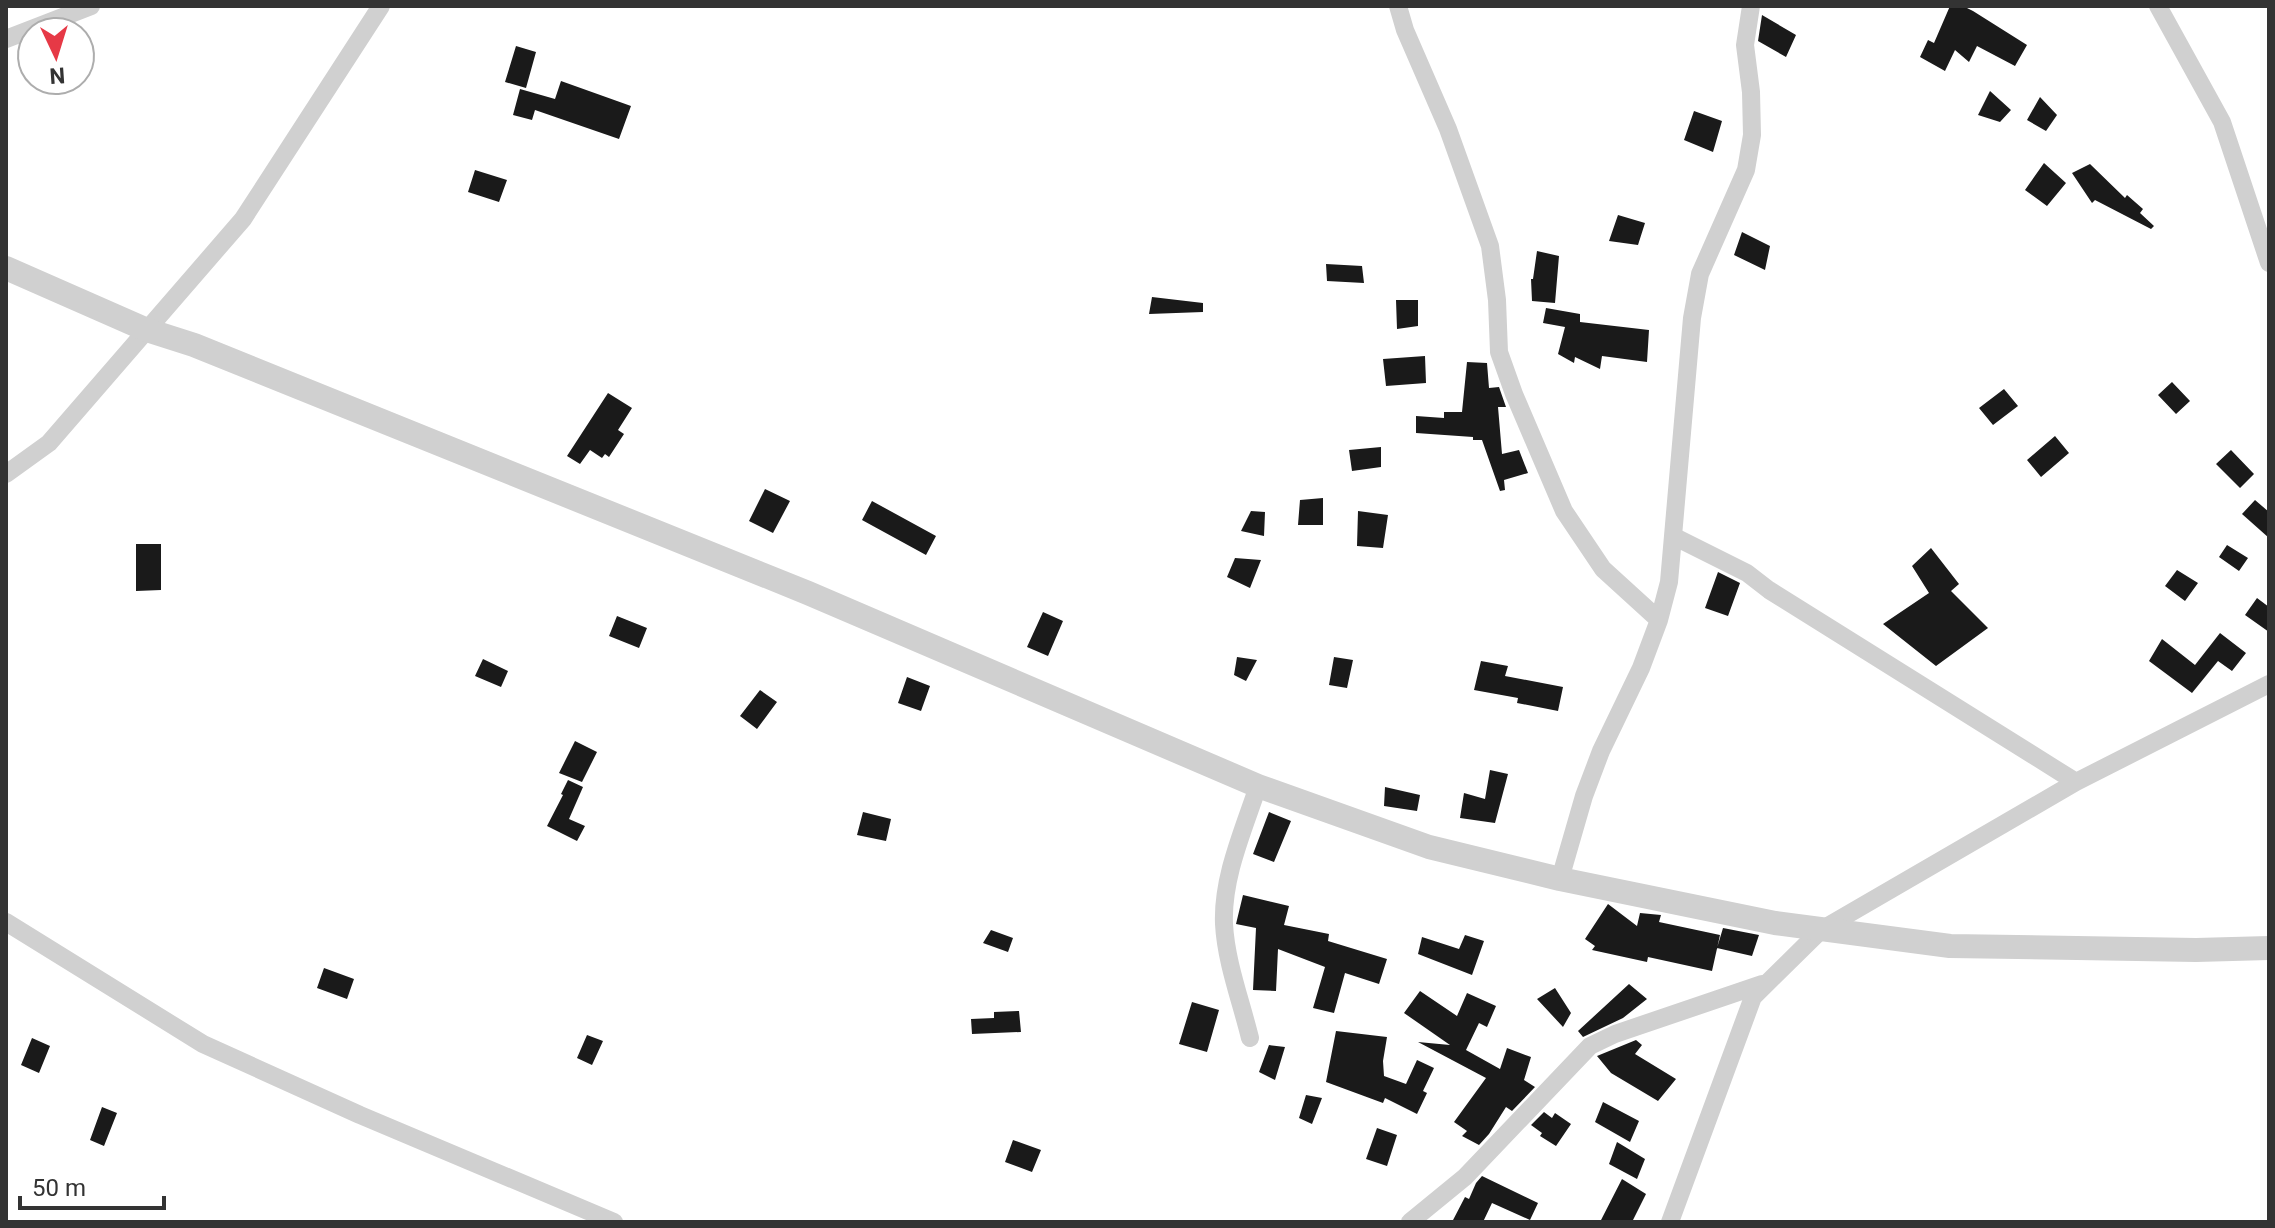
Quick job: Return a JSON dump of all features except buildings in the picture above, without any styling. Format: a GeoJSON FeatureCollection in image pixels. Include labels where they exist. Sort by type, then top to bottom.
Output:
{"type":"FeatureCollection","features":[{"type":"Feature","properties":{"kind":"street"},"geometry":{"type":"LineString","coordinates":[[6,39],[91,6]]}},
{"type":"Feature","properties":{"kind":"street"},"geometry":{"type":"LineString","coordinates":[[6,474],[49,443],[243,219],[381,6]]}},
{"type":"Feature","properties":{"kind":"street"},"geometry":{"type":"LineString","coordinates":[[1398,6],[1405,30],[1448,129],[1490,246],[1497,300],[1499,352],[1514,394],[1564,511],[1603,569],[1659,620]]}},
{"type":"Feature","properties":{"kind":"street"},"geometry":{"type":"LineString","coordinates":[[1560,879],[1584,796],[1601,751],[1641,668],[1669,582],[1692,318],[1700,274],[1746,170],[1752,135],[1745,45],[1751,6]]}},
{"type":"Feature","properties":{"kind":"street"},"geometry":{"type":"LineString","coordinates":[[2158,6],[2222,122],[2269,263]]}},
{"type":"Feature","properties":{"kind":"street"},"geometry":{"type":"LineString","coordinates":[[6,268],[147,330],[209,351],[808,593],[1258,786],[1429,847],[1560,879],[1775,923],[1950,946],[2196,950],[2269,948]]}},
{"type":"Feature","properties":{"kind":"street"},"geometry":{"type":"LineString","coordinates":[[1673,536],[1747,573],[1769,590],[2076,782]]}},
{"type":"Feature","properties":{"kind":"street"},"geometry":{"type":"LineString","coordinates":[[1670,1222],[1753,997],[1821,930],[2076,782],[2269,684]]}},
{"type":"Feature","properties":{"kind":"street"},"geometry":{"type":"LineString","coordinates":[[1250,1038],[1227,947],[1224,922],[1229,877],[1258,786]]}},
{"type":"Feature","properties":{"kind":"street"},"geometry":{"type":"LineString","coordinates":[[6,922],[203,1044],[360,1115],[614,1222]]}},
{"type":"Feature","properties":{"kind":"street"},"geometry":{"type":"LineString","coordinates":[[1410,1222],[1465,1177],[1590,1046],[1615,1034],[1765,983]]}}]}
